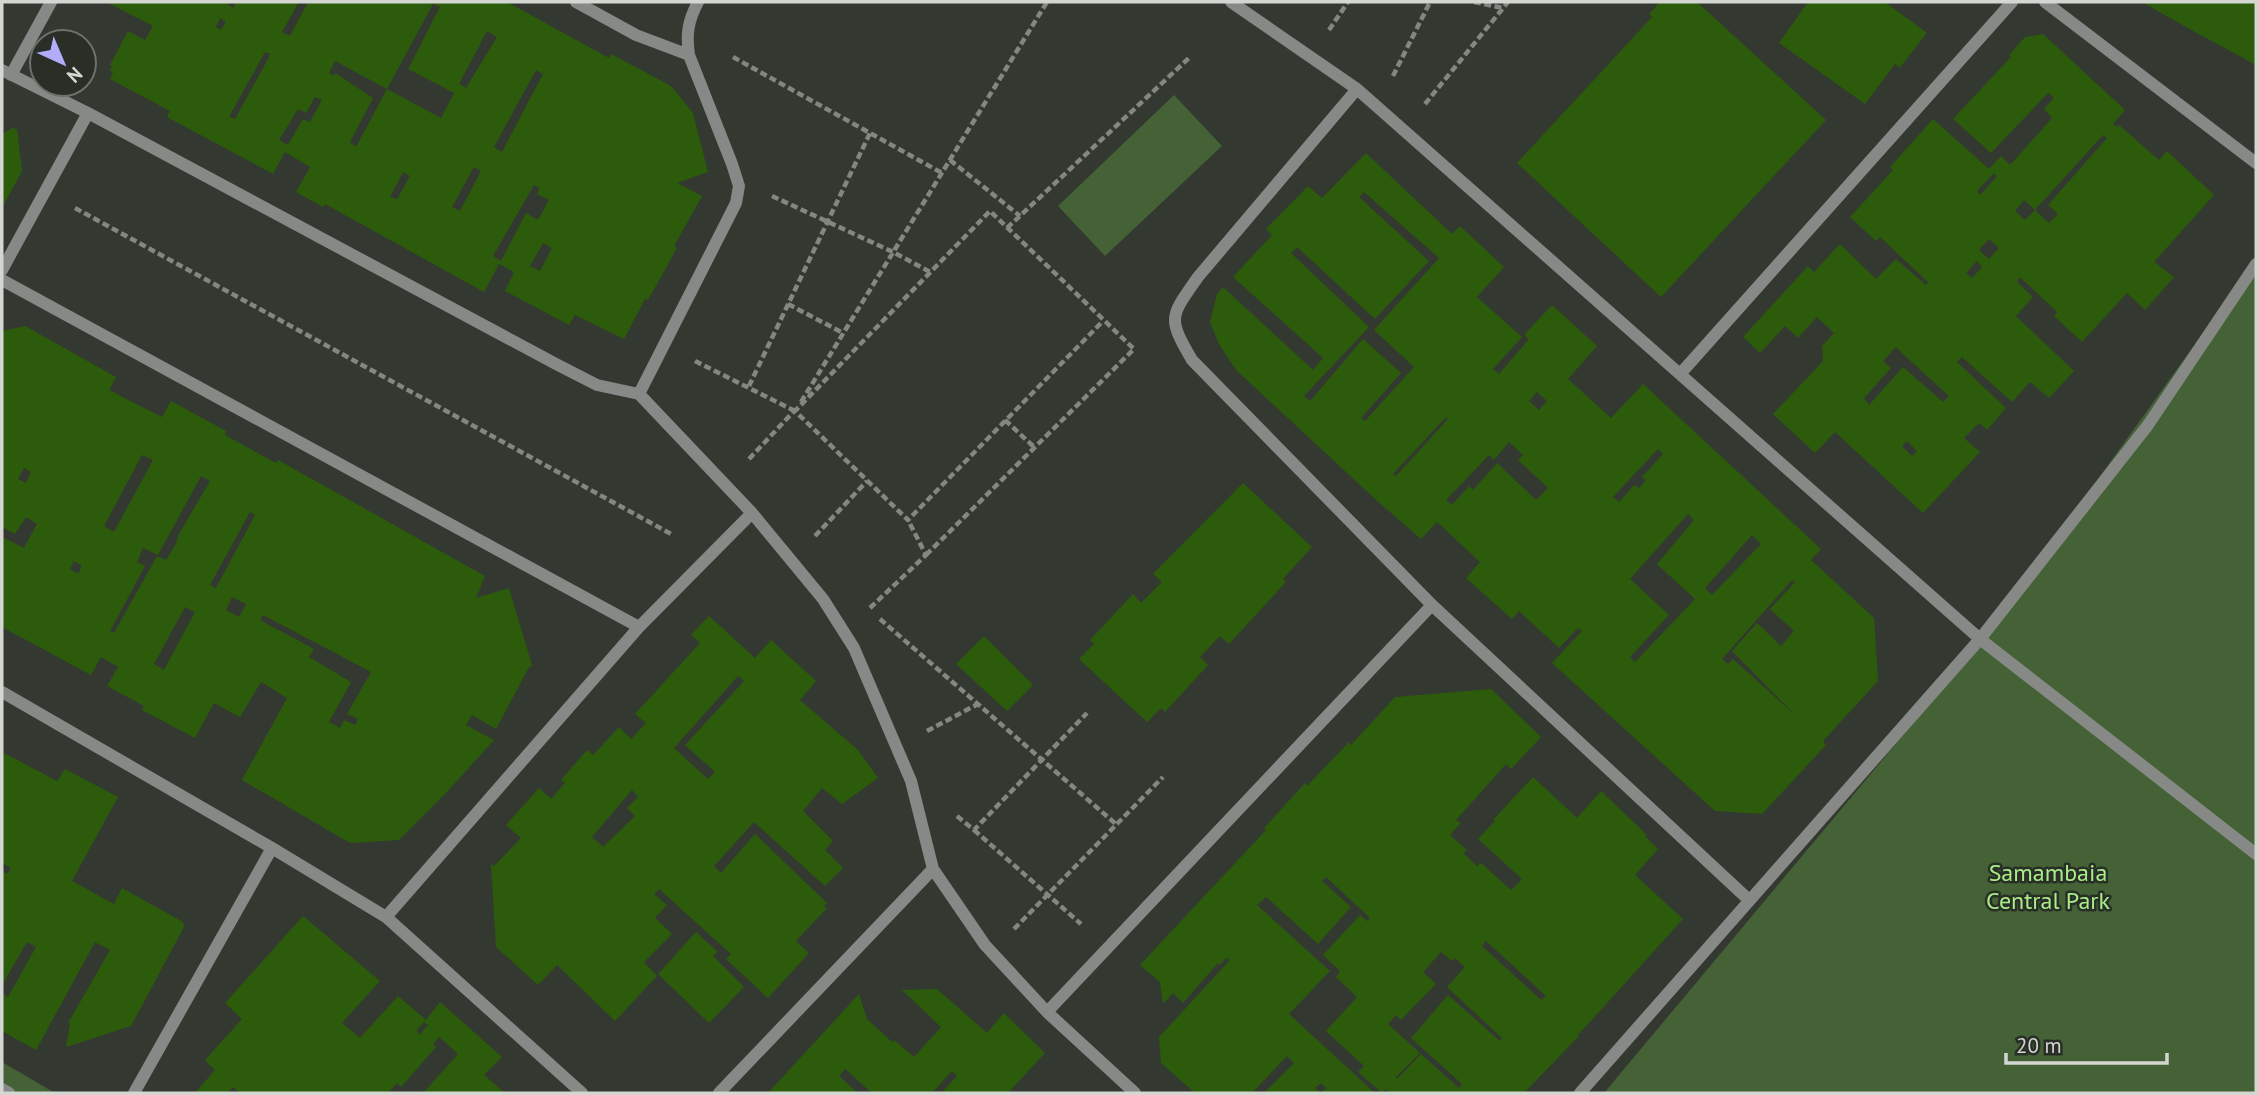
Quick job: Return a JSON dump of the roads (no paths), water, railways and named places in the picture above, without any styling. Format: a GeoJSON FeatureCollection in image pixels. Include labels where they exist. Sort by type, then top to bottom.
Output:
{"type":"FeatureCollection","features":[{"type":"Feature","properties":{"kind":"street"},"geometry":{"type":"LineString","coordinates":[[51,2],[6,73],[88,113],[597,385],[639,394],[752,513],[823,599],[854,648],[911,781],[933,869],[985,945],[1047,1012],[1135,1093]]}},
{"type":"Feature","properties":{"kind":"street"},"geometry":{"type":"LineString","coordinates":[[576,2],[636,35],[689,55]]}},
{"type":"Feature","properties":{"kind":"street"},"geometry":{"type":"LineString","coordinates":[[639,394],[736,203],[739,186],[689,55],[686,38],[689,20],[698,2]]}},
{"type":"Feature","properties":{"kind":"street"},"geometry":{"type":"LineString","coordinates":[[1231,2],[1357,89],[1980,639],[2256,854]]}},
{"type":"Feature","properties":{"kind":"street"},"geometry":{"type":"LineString","coordinates":[[1681,373],[2012,2]]}},
{"type":"Feature","properties":{"kind":"street"},"geometry":{"type":"LineString","coordinates":[[2045,2],[2256,163]]}},
{"type":"Feature","properties":{"kind":"street"},"geometry":{"type":"LineString","coordinates":[[1357,89],[1198,277],[1178,306],[1174,326],[1192,360],[1432,605],[1749,900]]}},
{"type":"Feature","properties":{"kind":"street"},"geometry":{"type":"LineString","coordinates":[[2,270],[88,113]]}},
{"type":"Feature","properties":{"kind":"street"},"geometry":{"type":"LineString","coordinates":[[1580,1093],[1980,639],[2148,425],[2256,264]]}},
{"type":"Feature","properties":{"kind":"street"},"geometry":{"type":"LineString","coordinates":[[2,280],[639,627]]}},
{"type":"Feature","properties":{"kind":"street"},"geometry":{"type":"LineString","coordinates":[[386,917],[639,627],[752,513]]}},
{"type":"Feature","properties":{"kind":"street"},"geometry":{"type":"LineString","coordinates":[[1047,1012],[1432,605]]}},
{"type":"Feature","properties":{"kind":"street"},"geometry":{"type":"LineString","coordinates":[[2,692],[386,917],[582,1093]]}},
{"type":"Feature","properties":{"kind":"street"},"geometry":{"type":"LineString","coordinates":[[134,1093],[272,848]]}},
{"type":"Feature","properties":{"kind":"street"},"geometry":{"type":"LineString","coordinates":[[719,1093],[933,869]]}},
{"type":"Feature","properties":{"kind":"street"},"geometry":{"type":"LineString","coordinates":[[2,1090],[9,1093]]}},
{"type":"Feature","properties":{"kind":"park label","name":"Samambaia Central Park"},"geometry":{"type":"Point","coordinates":[2048,886]}}]}
